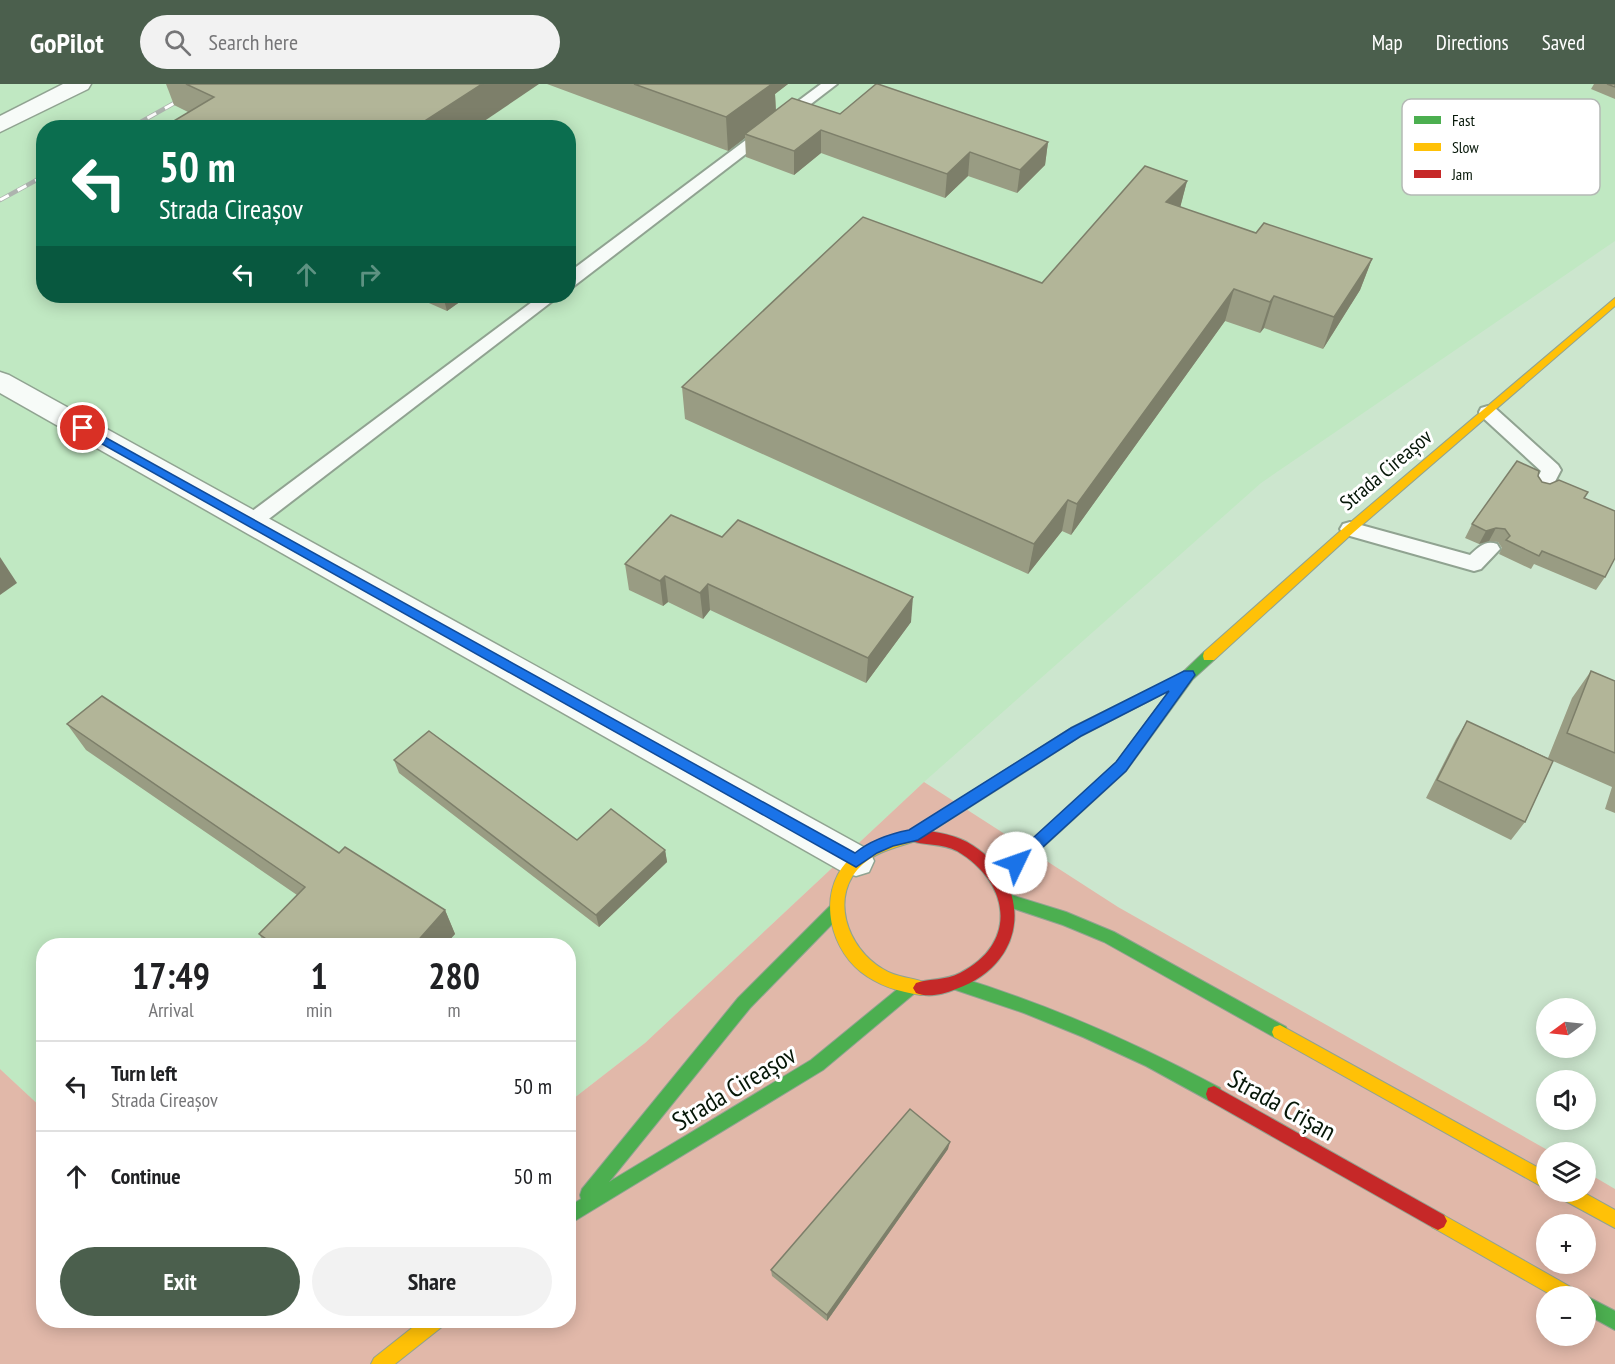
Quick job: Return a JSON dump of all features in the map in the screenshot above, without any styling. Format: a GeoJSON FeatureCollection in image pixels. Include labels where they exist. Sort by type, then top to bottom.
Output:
{"type":"FeatureCollection","features":[{"type":"Feature","properties":{"kind":"main road","name":"Strada Cireașov"},"geometry":{"type":"LineString","coordinates":[[999,879],[1121,766],[1188,675],[1350,529],[1615,302]]}},
{"type":"Feature","properties":{"kind":"main road","name":"Strada Cireașov"},"geometry":{"type":"LineString","coordinates":[[913,836],[1076,732],[1188,675]]}},
{"type":"Feature","properties":{"kind":"main road"},"geometry":{"type":"LineString","coordinates":[[913,836],[938,838],[962,847],[983,860],[999,879],[1008,900],[1009,926],[1000,950],[983,970],[958,984],[934,989],[910,988],[881,978],[857,960],[841,936],[836,910],[838,892],[845,875],[856,861],[872,848],[891,840],[913,836]]}},
{"type":"Feature","properties":{"kind":"main road"},"geometry":{"type":"LineString","coordinates":[[1008,900],[1066,919],[1109,937],[1536,1175]]}},
{"type":"Feature","properties":{"kind":"main road","name":"Strada Cireașov"},"geometry":{"type":"LineString","coordinates":[[576,1209],[744,1003],[836,910]]}},
{"type":"Feature","properties":{"kind":"main road","name":"Strada Crișan"},"geometry":{"type":"LineString","coordinates":[[958,984],[1005,996],[1097,1034],[1227,1101],[1552,1286]]}},
{"type":"Feature","properties":{"kind":"main road","name":"Strada Cireașov"},"geometry":{"type":"LineString","coordinates":[[576,1212],[817,1065],[910,988]]}},
{"type":"Feature","properties":{"kind":"main road"},"geometry":{"type":"LineString","coordinates":[[1584,1202],[1615,1219]]}},
{"type":"Feature","properties":{"kind":"main road"},"geometry":{"type":"LineString","coordinates":[[1596,1311],[1615,1322]]}},
{"type":"Feature","properties":{"kind":"main road"},"geometry":{"type":"LineString","coordinates":[[380,1364],[427,1328]]}},
{"type":"Feature","properties":{"kind":"street"},"geometry":{"type":"LineString","coordinates":[[0,125],[80,84]]}},
{"type":"Feature","properties":{"kind":"street"},"geometry":{"type":"LineString","coordinates":[[0,381],[856,861]]}},
{"type":"Feature","properties":{"kind":"lane"},"geometry":{"type":"LineString","coordinates":[[576,276],[830,84]]}},
{"type":"Feature","properties":{"kind":"lane"},"geometry":{"type":"LineString","coordinates":[[250,523],[541,303]]}},
{"type":"Feature","properties":{"kind":"lane"},"geometry":{"type":"LineString","coordinates":[[1488,412],[1551,470],[1542,488]]}},
{"type":"Feature","properties":{"kind":"lane"},"geometry":{"type":"LineString","coordinates":[[1350,529],[1474,564],[1490,549]]}},
{"type":"Feature","properties":{"kind":"shaded area"},"geometry":{"type":"Polygon","coordinates":[[[0,84],[1615,84],[1615,241],[1261,483],[924,782],[645,1043],[576,1097],[576,938],[36,938],[36,1102],[0,1069],[0,84]]]}},
{"type":"Feature","properties":{"kind":"shaded area"},"geometry":{"type":"Polygon","coordinates":[[[924,782],[1118,907],[1536,1144],[1536,1202],[1596,1202],[1596,1178],[1615,1189],[1615,1364],[0,1364],[0,1069],[36,1102],[36,1328],[576,1328],[576,1097],[645,1043],[924,782]]]}},
{"type":"Feature","properties":{"kind":"building"},"geometry":{"type":"Polygon","coordinates":[[[186,84],[482,84],[426,120],[175,120],[214,97],[186,84]]]}},
{"type":"Feature","properties":{"kind":"building"},"geometry":{"type":"Polygon","coordinates":[[[634,84],[772,84],[726,117],[634,84]]]}},
{"type":"Feature","properties":{"kind":"building"},"geometry":{"type":"Polygon","coordinates":[[[876,84],[1048,142],[1020,170],[970,152],[947,174],[821,130],[794,151],[745,134],[792,98],[840,114],[876,84]]]}},
{"type":"Feature","properties":{"kind":"building"},"geometry":{"type":"Polygon","coordinates":[[[1145,166],[1187,181],[1166,202],[1256,233],[1264,223],[1372,259],[1334,317],[1274,296],[1270,302],[1234,289],[1077,504],[1068,500],[1034,544],[682,387],[863,217],[1042,283],[1145,166]]]}},
{"type":"Feature","properties":{"kind":"building"},"geometry":{"type":"Polygon","coordinates":[[[1517,461],[1539,471],[1538,476],[1542,482],[1550,484],[1559,480],[1588,492],[1584,498],[1615,511],[1615,558],[1605,577],[1542,551],[1539,556],[1506,540],[1510,536],[1505,529],[1496,528],[1486,531],[1472,524],[1517,461]]]}},
{"type":"Feature","properties":{"kind":"building"},"geometry":{"type":"Polygon","coordinates":[[[671,515],[722,537],[738,520],[913,597],[868,658],[708,584],[700,593],[665,576],[660,581],[625,564],[671,515]]]}},
{"type":"Feature","properties":{"kind":"building"},"geometry":{"type":"Polygon","coordinates":[[[1591,671],[1615,681],[1615,753],[1567,733],[1591,671]]]}},
{"type":"Feature","properties":{"kind":"building"},"geometry":{"type":"Polygon","coordinates":[[[102,696],[339,853],[345,847],[445,910],[420,938],[265,938],[259,934],[305,887],[67,724],[102,696]]]}},
{"type":"Feature","properties":{"kind":"building"},"geometry":{"type":"Polygon","coordinates":[[[1467,721],[1553,761],[1525,822],[1437,780],[1467,721]]]}},
{"type":"Feature","properties":{"kind":"building"},"geometry":{"type":"Polygon","coordinates":[[[429,731],[577,840],[611,809],[665,850],[596,915],[394,760],[429,731]]]}},
{"type":"Feature","properties":{"kind":"building"},"geometry":{"type":"Polygon","coordinates":[[[910,1109],[950,1142],[827,1315],[771,1270],[910,1109]]]}},
{"type":"Feature","properties":{"kind":"railway"},"geometry":{"type":"LineString","coordinates":[[144,120],[208,84]]}},
{"type":"Feature","properties":{"kind":"railway"},"geometry":{"type":"LineString","coordinates":[[0,200],[36,180]]}},
{"type":"Feature","properties":{"kind":"traffic: fast"},"geometry":{"type":"LineString","coordinates":[[999,879],[1121,767],[1188,675],[1209,656]]}},
{"type":"Feature","properties":{"kind":"traffic: fast"},"geometry":{"type":"LineString","coordinates":[[913,836],[1076,732],[1181,678]]}},
{"type":"Feature","properties":{"kind":"traffic: fast"},"geometry":{"type":"LineString","coordinates":[[1008,900],[1066,919],[1109,937],[1280,1032]]}},
{"type":"Feature","properties":{"kind":"traffic: fast"},"geometry":{"type":"LineString","coordinates":[[588,1195],[744,1003],[836,910]]}},
{"type":"Feature","properties":{"kind":"traffic: fast"},"geometry":{"type":"LineString","coordinates":[[958,984],[1057,1018],[1152,1061],[1214,1094]]}},
{"type":"Feature","properties":{"kind":"traffic: fast"},"geometry":{"type":"LineString","coordinates":[[576,1212],[817,1065],[910,988]]}},
{"type":"Feature","properties":{"kind":"traffic: fast"},"geometry":{"type":"LineString","coordinates":[[1596,1311],[1615,1321]]}},
{"type":"Feature","properties":{"kind":"traffic: slow"},"geometry":{"type":"LineString","coordinates":[[1209,656],[1350,529],[1615,301]]}},
{"type":"Feature","properties":{"kind":"traffic: slow"},"geometry":{"type":"LineString","coordinates":[[913,836],[875,849],[859,859],[841,883],[837,909],[846,943],[865,966],[891,981],[921,988]]}},
{"type":"Feature","properties":{"kind":"traffic: slow"},"geometry":{"type":"LineString","coordinates":[[1280,1032],[1536,1175]]}},
{"type":"Feature","properties":{"kind":"traffic: slow"},"geometry":{"type":"LineString","coordinates":[[1584,1202],[1615,1219]]}},
{"type":"Feature","properties":{"kind":"traffic: slow"},"geometry":{"type":"LineString","coordinates":[[1438,1221],[1552,1286]]}},
{"type":"Feature","properties":{"kind":"traffic: slow"},"geometry":{"type":"LineString","coordinates":[[380,1364],[427,1328]]}},
{"type":"Feature","properties":{"kind":"traffic: jam"},"geometry":{"type":"LineString","coordinates":[[913,836],[950,842],[980,859],[994,874],[1003,891],[1008,909],[1008,927],[1002,944],[990,960],[961,981],[941,987],[921,988]]}},
{"type":"Feature","properties":{"kind":"traffic: jam"},"geometry":{"type":"LineString","coordinates":[[1214,1094],[1438,1221]]}},
{"type":"Feature","properties":{"kind":"route"},"geometry":{"type":"LineString","coordinates":[[83,428],[856,861],[872,848],[891,840],[913,836],[1076,732],[1188,675],[1121,766],[1016,863]]}}]}
